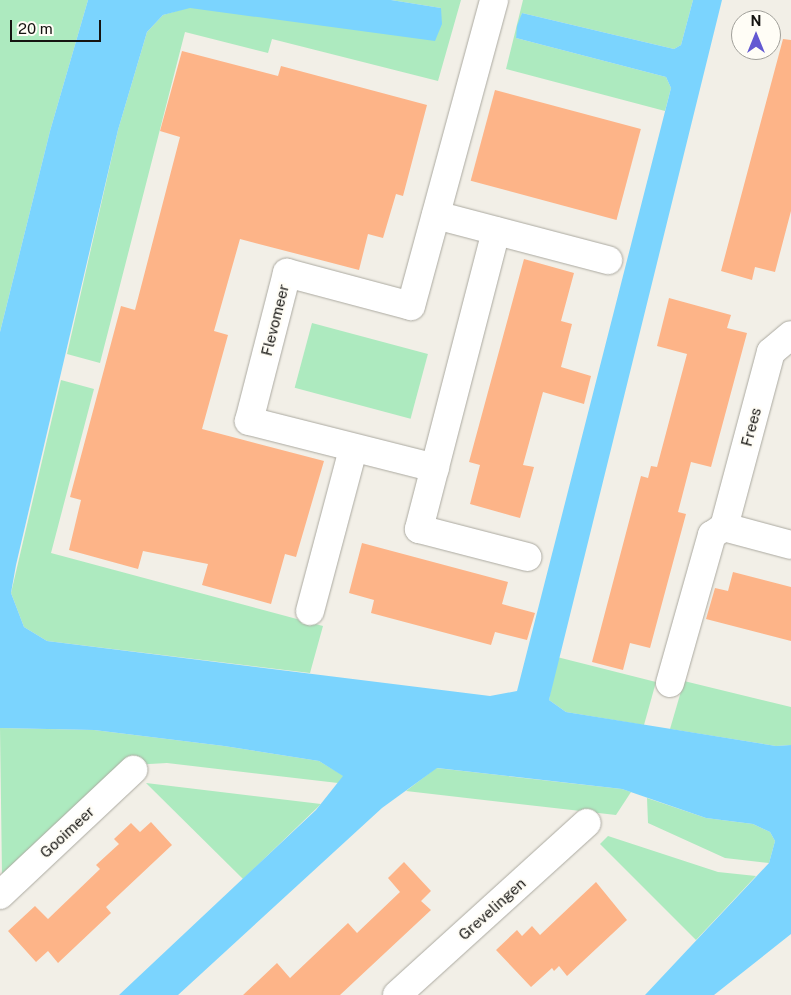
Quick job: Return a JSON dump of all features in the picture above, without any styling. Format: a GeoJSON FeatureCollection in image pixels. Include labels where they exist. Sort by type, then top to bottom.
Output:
{"type":"FeatureCollection","features":[{"type":"Feature","properties":{"kind":"street","name":"Flevomeer"},"geometry":{"type":"LineString","coordinates":[[435,468],[353,449],[249,421],[287,273],[411,306],[494,0]]}},
{"type":"Feature","properties":{"kind":"street"},"geometry":{"type":"LineString","coordinates":[[436,215],[608,260]]}},
{"type":"Feature","properties":{"kind":"street"},"geometry":{"type":"LineString","coordinates":[[496,231],[419,529],[528,557]]}},
{"type":"Feature","properties":{"kind":"street","name":"Frees"},"geometry":{"type":"LineString","coordinates":[[670,683],[712,535],[724,527],[771,352],[791,335]]}},
{"type":"Feature","properties":{"kind":"street"},"geometry":{"type":"LineString","coordinates":[[310,611],[353,449]]}},
{"type":"Feature","properties":{"kind":"street"},"geometry":{"type":"LineString","coordinates":[[724,527],[791,545]]}},
{"type":"Feature","properties":{"kind":"street","name":"Gooimeer"},"geometry":{"type":"LineString","coordinates":[[0,895],[133,770]]}},
{"type":"Feature","properties":{"kind":"street","name":"Grevelingen"},"geometry":{"type":"LineString","coordinates":[[397,995],[587,823]]}},
{"type":"Feature","properties":{"kind":"green space"},"geometry":{"type":"Polygon","coordinates":[[[0,0],[88,0],[50,131],[0,332],[0,0]]]}},
{"type":"Feature","properties":{"kind":"green space"},"geometry":{"type":"Polygon","coordinates":[[[391,0],[461,0],[438,81],[272,39],[268,53],[185,32],[100,363],[67,354],[118,130],[147,32],[163,15],[190,7],[441,8],[391,0]]]}},
{"type":"Feature","properties":{"kind":"green space"},"geometry":{"type":"Polygon","coordinates":[[[523,0],[693,0],[681,45],[674,49],[522,13],[516,38],[666,77],[671,88],[665,111],[506,69],[523,0]]]}},
{"type":"Feature","properties":{"kind":"green space"},"geometry":{"type":"Polygon","coordinates":[[[312,323],[428,354],[411,419],[295,388],[312,323]]]}},
{"type":"Feature","properties":{"kind":"green space"},"geometry":{"type":"Polygon","coordinates":[[[61,380],[94,389],[51,553],[323,626],[310,673],[47,641],[24,627],[11,593],[61,380]]]}},
{"type":"Feature","properties":{"kind":"green space"},"geometry":{"type":"Polygon","coordinates":[[[557,657],[656,682],[644,725],[566,712],[549,700],[557,657]]]}},
{"type":"Feature","properties":{"kind":"green space"},"geometry":{"type":"Polygon","coordinates":[[[684,681],[791,707],[791,745],[776,746],[670,729],[684,681]]]}},
{"type":"Feature","properties":{"kind":"green space"},"geometry":{"type":"Polygon","coordinates":[[[0,728],[94,730],[224,746],[319,761],[344,776],[338,783],[167,763],[132,765],[2,875],[0,728]]]}},
{"type":"Feature","properties":{"kind":"green space"},"geometry":{"type":"Polygon","coordinates":[[[436,768],[622,789],[631,792],[616,815],[406,791],[436,768]]]}},
{"type":"Feature","properties":{"kind":"green space"},"geometry":{"type":"Polygon","coordinates":[[[146,783],[321,804],[243,879],[146,783]]]}},
{"type":"Feature","properties":{"kind":"green space"},"geometry":{"type":"Polygon","coordinates":[[[647,798],[706,818],[753,824],[770,832],[775,841],[769,863],[725,858],[648,823],[647,798]]]}},
{"type":"Feature","properties":{"kind":"green space"},"geometry":{"type":"Polygon","coordinates":[[[608,836],[718,872],[756,876],[696,940],[600,844],[608,836]]]}},
{"type":"Feature","properties":{"kind":"water"},"geometry":{"type":"Polygon","coordinates":[[[88,0],[391,0],[441,8],[442,24],[435,41],[190,8],[163,15],[147,32],[118,130],[16,565],[11,593],[24,627],[47,641],[490,696],[517,691],[671,88],[666,77],[516,38],[517,26],[522,13],[674,49],[681,45],[693,0],[722,0],[549,700],[566,712],[776,746],[791,745],[791,934],[714,995],[645,995],[769,863],[775,841],[770,832],[753,824],[706,818],[622,789],[437,768],[382,808],[178,995],[119,995],[316,810],[343,776],[319,761],[224,746],[94,730],[0,728],[0,332],[50,131],[88,0]]]}},
{"type":"Feature","properties":{"kind":"building"},"geometry":{"type":"Polygon","coordinates":[[[783,39],[791,40],[791,211],[775,272],[755,267],[752,280],[721,271],[777,60],[781,60],[783,39]]]}},
{"type":"Feature","properties":{"kind":"building"},"geometry":{"type":"Polygon","coordinates":[[[182,51],[278,76],[281,66],[427,105],[403,196],[396,194],[383,238],[368,234],[359,270],[240,239],[214,331],[228,335],[202,429],[324,461],[296,557],[285,554],[271,604],[202,585],[208,564],[143,551],[138,569],[69,550],[81,500],[70,497],[121,306],[135,310],[180,137],[160,131],[182,51]]]}},
{"type":"Feature","properties":{"kind":"building"},"geometry":{"type":"Polygon","coordinates":[[[495,90],[641,129],[617,220],[471,181],[495,90]]]}},
{"type":"Feature","properties":{"kind":"building"},"geometry":{"type":"Polygon","coordinates":[[[524,259],[574,273],[561,321],[572,324],[561,367],[591,376],[584,404],[543,392],[523,465],[534,467],[520,518],[470,504],[480,465],[469,462],[524,259]]]}},
{"type":"Feature","properties":{"kind":"building"},"geometry":{"type":"Polygon","coordinates":[[[669,298],[731,315],[727,328],[747,333],[711,467],[691,462],[678,512],[686,514],[650,648],[630,643],[623,670],[592,662],[641,476],[648,478],[651,466],[657,467],[687,354],[657,346],[669,298]]]}},
{"type":"Feature","properties":{"kind":"building"},"geometry":{"type":"Polygon","coordinates":[[[362,543],[508,582],[502,604],[535,613],[527,640],[495,632],[491,645],[371,613],[374,600],[349,593],[362,543]]]}},
{"type":"Feature","properties":{"kind":"building"},"geometry":{"type":"Polygon","coordinates":[[[733,572],[791,587],[791,641],[706,619],[715,588],[728,591],[733,572]]]}},
{"type":"Feature","properties":{"kind":"building"},"geometry":{"type":"Polygon","coordinates":[[[151,822],[172,845],[106,907],[111,913],[58,963],[48,951],[36,962],[8,931],[35,906],[48,919],[100,869],[96,865],[119,844],[114,839],[131,823],[140,832],[151,822]]]}},
{"type":"Feature","properties":{"kind":"building"},"geometry":{"type":"Polygon","coordinates":[[[404,862],[431,891],[421,901],[431,910],[340,995],[243,995],[277,963],[290,978],[348,923],[357,933],[400,892],[388,878],[404,862]]]}},
{"type":"Feature","properties":{"kind":"building"},"geometry":{"type":"Polygon","coordinates":[[[596,882],[627,920],[567,976],[559,966],[554,971],[552,968],[531,987],[496,950],[517,930],[522,936],[532,926],[540,935],[596,882]]]}}]}
